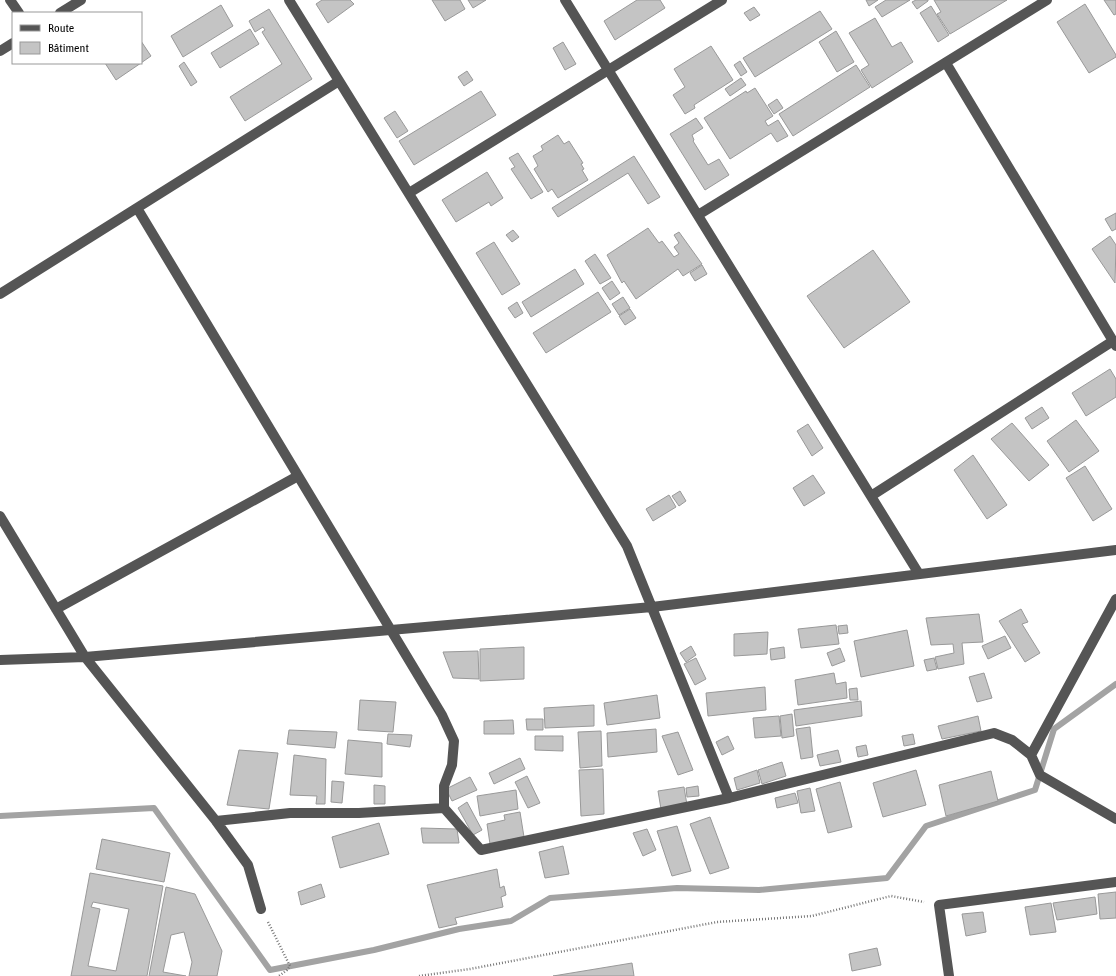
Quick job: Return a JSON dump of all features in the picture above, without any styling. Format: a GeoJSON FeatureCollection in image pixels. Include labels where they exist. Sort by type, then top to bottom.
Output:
{"type":"FeatureCollection","features":[{"type":"Feature","properties":{"kind":"street"},"geometry":{"type":"LineString","coordinates":[[10,0],[17,12]]}},
{"type":"Feature","properties":{"kind":"street"},"geometry":{"type":"LineString","coordinates":[[62,12],[81,0]]}},
{"type":"Feature","properties":{"kind":"street"},"geometry":{"type":"LineString","coordinates":[[289,0],[627,546],[729,798]]}},
{"type":"Feature","properties":{"kind":"street"},"geometry":{"type":"LineString","coordinates":[[565,0],[919,574]]}},
{"type":"Feature","properties":{"kind":"street"},"geometry":{"type":"LineString","coordinates":[[409,193],[722,0]]}},
{"type":"Feature","properties":{"kind":"street"},"geometry":{"type":"LineString","coordinates":[[698,215],[1047,0]]}},
{"type":"Feature","properties":{"kind":"street"},"geometry":{"type":"LineString","coordinates":[[0,51],[12,44]]}},
{"type":"Feature","properties":{"kind":"street"},"geometry":{"type":"LineString","coordinates":[[871,496],[1114,343],[946,63]]}},
{"type":"Feature","properties":{"kind":"street"},"geometry":{"type":"LineString","coordinates":[[0,294],[339,81]]}},
{"type":"Feature","properties":{"kind":"street"},"geometry":{"type":"LineString","coordinates":[[137,208],[442,715],[454,741],[452,765],[444,786],[444,808],[481,850],[729,798],[994,733],[1012,740],[1032,755],[1040,775],[1116,819]]}},
{"type":"Feature","properties":{"kind":"street"},"geometry":{"type":"LineString","coordinates":[[56,609],[298,476]]}},
{"type":"Feature","properties":{"kind":"street"},"geometry":{"type":"LineString","coordinates":[[0,516],[85,657],[216,821],[248,865],[261,908]]}},
{"type":"Feature","properties":{"kind":"street"},"geometry":{"type":"LineString","coordinates":[[0,660],[85,657],[652,607],[1116,550]]}},
{"type":"Feature","properties":{"kind":"street"},"geometry":{"type":"LineString","coordinates":[[1032,755],[1116,599]]}},
{"type":"Feature","properties":{"kind":"street"},"geometry":{"type":"LineString","coordinates":[[216,821],[290,813],[360,813],[444,808]]}},
{"type":"Feature","properties":{"kind":"street"},"geometry":{"type":"LineString","coordinates":[[949,976],[940,904],[1116,882]]}},
{"type":"Feature","properties":{"kind":"path"},"geometry":{"type":"LineString","coordinates":[[419,976],[439,972],[470,969],[717,922],[812,916],[891,896],[940,904]]}},
{"type":"Feature","properties":{"kind":"path"},"geometry":{"type":"LineString","coordinates":[[261,908],[290,966],[279,976]]}},
{"type":"Feature","properties":{"kind":"path"},"geometry":{"type":"LineString","coordinates":[[438,976],[439,972]]}},
{"type":"Feature","properties":{"kind":"building"},"geometry":{"type":"Polygon","coordinates":[[[322,0],[350,0],[354,4],[328,23],[316,4],[322,0]]]}},
{"type":"Feature","properties":{"kind":"building"},"geometry":{"type":"Polygon","coordinates":[[[432,0],[460,0],[465,9],[445,21],[432,0]]]}},
{"type":"Feature","properties":{"kind":"building"},"geometry":{"type":"Polygon","coordinates":[[[468,0],[486,0],[473,8],[468,0]]]}},
{"type":"Feature","properties":{"kind":"building"},"geometry":{"type":"Polygon","coordinates":[[[637,0],[660,0],[665,8],[615,40],[604,21],[637,0]]]}},
{"type":"Feature","properties":{"kind":"building"},"geometry":{"type":"Polygon","coordinates":[[[866,0],[878,0],[869,6],[866,0]]]}},
{"type":"Feature","properties":{"kind":"building"},"geometry":{"type":"Polygon","coordinates":[[[886,0],[910,0],[882,17],[875,7],[886,0]]]}},
{"type":"Feature","properties":{"kind":"building"},"geometry":{"type":"Polygon","coordinates":[[[916,0],[928,1],[917,9],[912,2],[916,0]]]}},
{"type":"Feature","properties":{"kind":"building"},"geometry":{"type":"Polygon","coordinates":[[[934,0],[1007,0],[950,34],[937,14],[941,12],[934,0]]]}},
{"type":"Feature","properties":{"kind":"building"},"geometry":{"type":"Polygon","coordinates":[[[1104,0],[1116,0],[1116,14],[1114,15],[1104,0]]]}},
{"type":"Feature","properties":{"kind":"building"},"geometry":{"type":"Polygon","coordinates":[[[1085,4],[1116,55],[1116,57],[1089,73],[1057,22],[1085,4]]]}},
{"type":"Feature","properties":{"kind":"building"},"geometry":{"type":"Polygon","coordinates":[[[221,5],[233,26],[183,57],[171,36],[221,5]]]}},
{"type":"Feature","properties":{"kind":"building"},"geometry":{"type":"Polygon","coordinates":[[[931,6],[949,35],[938,42],[920,13],[931,6]]]}},
{"type":"Feature","properties":{"kind":"building"},"geometry":{"type":"Polygon","coordinates":[[[754,7],[760,15],[750,21],[744,13],[754,7]]]}},
{"type":"Feature","properties":{"kind":"building"},"geometry":{"type":"Polygon","coordinates":[[[269,9],[312,79],[245,121],[230,97],[282,64],[262,32],[265,30],[263,27],[255,32],[249,21],[269,9]]]}},
{"type":"Feature","properties":{"kind":"building"},"geometry":{"type":"Polygon","coordinates":[[[820,11],[832,29],[755,77],[743,58],[820,11]]]}},
{"type":"Feature","properties":{"kind":"building"},"geometry":{"type":"Polygon","coordinates":[[[875,18],[892,47],[901,42],[913,62],[872,88],[861,70],[869,65],[849,33],[875,18]]]}},
{"type":"Feature","properties":{"kind":"building"},"geometry":{"type":"Polygon","coordinates":[[[250,29],[259,44],[220,68],[211,53],[250,29]]]}},
{"type":"Feature","properties":{"kind":"building"},"geometry":{"type":"Polygon","coordinates":[[[836,31],[854,62],[837,72],[819,42],[836,31]]]}},
{"type":"Feature","properties":{"kind":"building"},"geometry":{"type":"Polygon","coordinates":[[[142,42],[151,56],[142,62],[142,42]]]}},
{"type":"Feature","properties":{"kind":"building"},"geometry":{"type":"Polygon","coordinates":[[[563,42],[576,64],[565,70],[553,48],[563,42]]]}},
{"type":"Feature","properties":{"kind":"building"},"geometry":{"type":"Polygon","coordinates":[[[711,46],[733,80],[694,105],[695,108],[685,114],[673,95],[685,87],[674,69],[711,46]]]}},
{"type":"Feature","properties":{"kind":"building"},"geometry":{"type":"Polygon","coordinates":[[[740,61],[747,72],[741,76],[734,65],[740,61]]]}},
{"type":"Feature","properties":{"kind":"building"},"geometry":{"type":"Polygon","coordinates":[[[184,62],[197,82],[191,86],[179,66],[184,62]]]}},
{"type":"Feature","properties":{"kind":"building"},"geometry":{"type":"Polygon","coordinates":[[[106,64],[140,64],[116,80],[106,64]]]}},
{"type":"Feature","properties":{"kind":"building"},"geometry":{"type":"Polygon","coordinates":[[[856,65],[870,87],[793,136],[779,114],[856,65]]]}},
{"type":"Feature","properties":{"kind":"building"},"geometry":{"type":"Polygon","coordinates":[[[467,71],[473,80],[464,86],[458,77],[467,71]]]}},
{"type":"Feature","properties":{"kind":"building"},"geometry":{"type":"Polygon","coordinates":[[[741,78],[746,85],[730,96],[725,89],[741,78]]]}},
{"type":"Feature","properties":{"kind":"building"},"geometry":{"type":"Polygon","coordinates":[[[755,88],[773,116],[765,121],[768,126],[778,120],[788,136],[777,142],[771,133],[730,159],[704,118],[746,91],[747,93],[755,88]]]}},
{"type":"Feature","properties":{"kind":"building"},"geometry":{"type":"Polygon","coordinates":[[[481,91],[496,115],[414,165],[399,141],[481,91]]]}},
{"type":"Feature","properties":{"kind":"building"},"geometry":{"type":"Polygon","coordinates":[[[777,99],[783,108],[774,114],[768,105],[777,99]]]}},
{"type":"Feature","properties":{"kind":"building"},"geometry":{"type":"Polygon","coordinates":[[[395,111],[408,131],[397,138],[384,118],[395,111]]]}},
{"type":"Feature","properties":{"kind":"building"},"geometry":{"type":"Polygon","coordinates":[[[696,118],[703,128],[692,135],[693,141],[708,165],[719,159],[729,175],[705,190],[670,134],[696,118]]]}},
{"type":"Feature","properties":{"kind":"building"},"geometry":{"type":"Polygon","coordinates":[[[558,135],[564,144],[569,141],[583,163],[581,164],[584,169],[582,170],[588,180],[558,198],[552,189],[548,192],[534,169],[538,166],[533,156],[543,150],[541,146],[558,135]]]}},
{"type":"Feature","properties":{"kind":"building"},"geometry":{"type":"Polygon","coordinates":[[[518,153],[543,192],[531,199],[511,169],[515,167],[509,158],[518,153]]]}},
{"type":"Feature","properties":{"kind":"building"},"geometry":{"type":"Polygon","coordinates":[[[634,156],[660,197],[648,204],[628,173],[558,217],[552,208],[634,156]]]}},
{"type":"Feature","properties":{"kind":"building"},"geometry":{"type":"Polygon","coordinates":[[[487,172],[503,198],[491,206],[489,202],[456,222],[442,200],[487,172]]]}},
{"type":"Feature","properties":{"kind":"building"},"geometry":{"type":"Polygon","coordinates":[[[1116,213],[1116,229],[1112,231],[1105,219],[1116,213]]]}},
{"type":"Feature","properties":{"kind":"building"},"geometry":{"type":"Polygon","coordinates":[[[648,228],[659,243],[662,241],[674,257],[679,254],[674,247],[679,243],[674,235],[679,232],[702,264],[683,276],[678,269],[636,299],[624,281],[622,283],[607,255],[648,228]]]}},
{"type":"Feature","properties":{"kind":"building"},"geometry":{"type":"Polygon","coordinates":[[[513,230],[519,237],[512,242],[506,235],[513,230]]]}},
{"type":"Feature","properties":{"kind":"building"},"geometry":{"type":"Polygon","coordinates":[[[1110,236],[1116,245],[1115,283],[1092,249],[1110,236]]]}},
{"type":"Feature","properties":{"kind":"building"},"geometry":{"type":"Polygon","coordinates":[[[494,242],[520,284],[502,295],[476,253],[494,242]]]}},
{"type":"Feature","properties":{"kind":"building"},"geometry":{"type":"Polygon","coordinates":[[[873,250],[910,302],[844,348],[807,296],[873,250]]]}},
{"type":"Feature","properties":{"kind":"building"},"geometry":{"type":"Polygon","coordinates":[[[595,254],[611,278],[600,284],[585,261],[595,254]]]}},
{"type":"Feature","properties":{"kind":"building"},"geometry":{"type":"Polygon","coordinates":[[[702,265],[707,274],[695,281],[690,273],[702,265]]]}},
{"type":"Feature","properties":{"kind":"building"},"geometry":{"type":"Polygon","coordinates":[[[575,269],[584,284],[531,317],[522,302],[575,269]]]}},
{"type":"Feature","properties":{"kind":"building"},"geometry":{"type":"Polygon","coordinates":[[[612,281],[620,293],[610,300],[602,288],[612,281]]]}},
{"type":"Feature","properties":{"kind":"building"},"geometry":{"type":"Polygon","coordinates":[[[598,292],[611,312],[546,353],[533,333],[598,292]]]}},
{"type":"Feature","properties":{"kind":"building"},"geometry":{"type":"Polygon","coordinates":[[[623,297],[630,308],[619,315],[612,304],[623,297]]]}},
{"type":"Feature","properties":{"kind":"building"},"geometry":{"type":"Polygon","coordinates":[[[517,302],[523,313],[515,318],[508,308],[517,302]]]}},
{"type":"Feature","properties":{"kind":"building"},"geometry":{"type":"Polygon","coordinates":[[[630,309],[636,318],[625,325],[619,316],[630,309]]]}},
{"type":"Feature","properties":{"kind":"building"},"geometry":{"type":"Polygon","coordinates":[[[1110,369],[1116,379],[1116,397],[1086,416],[1072,393],[1110,369]]]}},
{"type":"Feature","properties":{"kind":"building"},"geometry":{"type":"Polygon","coordinates":[[[1042,407],[1049,418],[1032,429],[1025,418],[1042,407]]]}},
{"type":"Feature","properties":{"kind":"building"},"geometry":{"type":"Polygon","coordinates":[[[1076,420],[1099,451],[1069,472],[1047,441],[1076,420]]]}},
{"type":"Feature","properties":{"kind":"building"},"geometry":{"type":"Polygon","coordinates":[[[1012,423],[1049,465],[1029,481],[991,439],[1012,423]]]}},
{"type":"Feature","properties":{"kind":"building"},"geometry":{"type":"Polygon","coordinates":[[[808,424],[823,448],[812,456],[797,431],[808,424]]]}},
{"type":"Feature","properties":{"kind":"building"},"geometry":{"type":"Polygon","coordinates":[[[973,455],[1007,505],[987,519],[954,470],[973,455]]]}},
{"type":"Feature","properties":{"kind":"building"},"geometry":{"type":"Polygon","coordinates":[[[1085,466],[1112,509],[1093,521],[1066,478],[1085,466]]]}},
{"type":"Feature","properties":{"kind":"building"},"geometry":{"type":"Polygon","coordinates":[[[813,475],[825,493],[804,506],[793,488],[813,475]]]}},
{"type":"Feature","properties":{"kind":"building"},"geometry":{"type":"Polygon","coordinates":[[[680,491],[686,501],[679,506],[672,496],[680,491]]]}},
{"type":"Feature","properties":{"kind":"building"},"geometry":{"type":"Polygon","coordinates":[[[669,495],[676,507],[653,521],[646,509],[669,495]]]}},
{"type":"Feature","properties":{"kind":"building"},"geometry":{"type":"Polygon","coordinates":[[[1021,609],[1028,622],[1022,624],[1040,653],[1025,662],[999,621],[1021,609]]]}},
{"type":"Feature","properties":{"kind":"building"},"geometry":{"type":"Polygon","coordinates":[[[979,614],[983,642],[962,643],[964,664],[938,669],[935,657],[954,653],[953,644],[931,645],[926,618],[979,614]]]}},
{"type":"Feature","properties":{"kind":"building"},"geometry":{"type":"Polygon","coordinates":[[[836,625],[839,644],[801,648],[798,629],[836,625]]]}},
{"type":"Feature","properties":{"kind":"building"},"geometry":{"type":"Polygon","coordinates":[[[847,625],[848,633],[839,634],[838,626],[847,625]]]}},
{"type":"Feature","properties":{"kind":"building"},"geometry":{"type":"Polygon","coordinates":[[[907,630],[914,666],[861,677],[854,641],[907,630]]]}},
{"type":"Feature","properties":{"kind":"building"},"geometry":{"type":"Polygon","coordinates":[[[768,632],[767,654],[734,656],[734,634],[768,632]]]}},
{"type":"Feature","properties":{"kind":"building"},"geometry":{"type":"Polygon","coordinates":[[[1005,636],[1011,648],[988,659],[982,646],[1005,636]]]}},
{"type":"Feature","properties":{"kind":"building"},"geometry":{"type":"Polygon","coordinates":[[[691,646],[696,655],[686,662],[680,653],[691,646]]]}},
{"type":"Feature","properties":{"kind":"building"},"geometry":{"type":"Polygon","coordinates":[[[524,647],[524,679],[480,681],[480,649],[524,647]]]}},
{"type":"Feature","properties":{"kind":"building"},"geometry":{"type":"Polygon","coordinates":[[[784,647],[785,658],[771,660],[770,649],[784,647]]]}},
{"type":"Feature","properties":{"kind":"building"},"geometry":{"type":"Polygon","coordinates":[[[840,648],[845,661],[832,666],[827,653],[840,648]]]}},
{"type":"Feature","properties":{"kind":"building"},"geometry":{"type":"Polygon","coordinates":[[[478,651],[479,679],[453,678],[443,652],[478,651]]]}},
{"type":"Feature","properties":{"kind":"building"},"geometry":{"type":"Polygon","coordinates":[[[696,658],[706,679],[695,685],[684,664],[696,658]]]}},
{"type":"Feature","properties":{"kind":"building"},"geometry":{"type":"Polygon","coordinates":[[[934,658],[937,669],[927,671],[924,660],[934,658]]]}},
{"type":"Feature","properties":{"kind":"building"},"geometry":{"type":"Polygon","coordinates":[[[834,673],[836,684],[846,682],[847,698],[798,705],[795,680],[834,673]]]}},
{"type":"Feature","properties":{"kind":"building"},"geometry":{"type":"Polygon","coordinates":[[[984,673],[992,698],[977,702],[969,677],[984,673]]]}},
{"type":"Feature","properties":{"kind":"building"},"geometry":{"type":"Polygon","coordinates":[[[765,687],[766,710],[708,716],[706,693],[765,687]]]}},
{"type":"Feature","properties":{"kind":"building"},"geometry":{"type":"Polygon","coordinates":[[[857,688],[858,700],[850,700],[849,689],[857,688]]]}},
{"type":"Feature","properties":{"kind":"building"},"geometry":{"type":"Polygon","coordinates":[[[657,695],[660,718],[607,725],[604,703],[657,695]]]}},
{"type":"Feature","properties":{"kind":"building"},"geometry":{"type":"Polygon","coordinates":[[[360,700],[396,702],[393,732],[358,730],[360,700]]]}},
{"type":"Feature","properties":{"kind":"building"},"geometry":{"type":"Polygon","coordinates":[[[861,701],[862,716],[796,726],[794,710],[861,701]]]}},
{"type":"Feature","properties":{"kind":"building"},"geometry":{"type":"Polygon","coordinates":[[[594,705],[594,726],[545,728],[544,708],[594,705]]]}},
{"type":"Feature","properties":{"kind":"building"},"geometry":{"type":"Polygon","coordinates":[[[792,714],[794,736],[782,738],[780,716],[792,714]]]}},
{"type":"Feature","properties":{"kind":"building"},"geometry":{"type":"Polygon","coordinates":[[[779,716],[781,736],[755,738],[753,718],[779,716]]]}},
{"type":"Feature","properties":{"kind":"building"},"geometry":{"type":"Polygon","coordinates":[[[978,716],[981,731],[942,739],[938,726],[978,716]]]}},
{"type":"Feature","properties":{"kind":"building"},"geometry":{"type":"Polygon","coordinates":[[[526,719],[543,719],[543,730],[527,730],[526,719]]]}},
{"type":"Feature","properties":{"kind":"building"},"geometry":{"type":"Polygon","coordinates":[[[513,720],[514,734],[484,734],[484,721],[513,720]]]}},
{"type":"Feature","properties":{"kind":"building"},"geometry":{"type":"Polygon","coordinates":[[[810,727],[813,757],[801,759],[796,729],[810,727]]]}},
{"type":"Feature","properties":{"kind":"building"},"geometry":{"type":"Polygon","coordinates":[[[656,729],[657,752],[608,757],[607,733],[656,729]]]}},
{"type":"Feature","properties":{"kind":"building"},"geometry":{"type":"Polygon","coordinates":[[[289,730],[337,732],[335,748],[287,744],[289,730]]]}},
{"type":"Feature","properties":{"kind":"building"},"geometry":{"type":"Polygon","coordinates":[[[601,731],[602,766],[580,768],[578,732],[601,731]]]}},
{"type":"Feature","properties":{"kind":"building"},"geometry":{"type":"Polygon","coordinates":[[[678,732],[693,770],[678,775],[662,736],[678,732]]]}},
{"type":"Feature","properties":{"kind":"building"},"geometry":{"type":"Polygon","coordinates":[[[388,734],[412,735],[410,747],[387,744],[388,734]]]}},
{"type":"Feature","properties":{"kind":"building"},"geometry":{"type":"Polygon","coordinates":[[[913,734],[915,744],[904,746],[902,736],[913,734]]]}},
{"type":"Feature","properties":{"kind":"building"},"geometry":{"type":"Polygon","coordinates":[[[535,736],[563,736],[563,751],[535,750],[535,736]]]}},
{"type":"Feature","properties":{"kind":"building"},"geometry":{"type":"Polygon","coordinates":[[[728,736],[734,749],[722,755],[716,742],[728,736]]]}},
{"type":"Feature","properties":{"kind":"building"},"geometry":{"type":"Polygon","coordinates":[[[348,740],[382,743],[382,777],[345,774],[348,740]]]}},
{"type":"Feature","properties":{"kind":"building"},"geometry":{"type":"Polygon","coordinates":[[[866,745],[868,755],[858,757],[856,747],[866,745]]]}},
{"type":"Feature","properties":{"kind":"building"},"geometry":{"type":"Polygon","coordinates":[[[239,750],[278,753],[269,809],[227,805],[239,750]]]}},
{"type":"Feature","properties":{"kind":"building"},"geometry":{"type":"Polygon","coordinates":[[[838,750],[841,762],[820,766],[817,755],[838,750]]]}},
{"type":"Feature","properties":{"kind":"building"},"geometry":{"type":"Polygon","coordinates":[[[294,755],[326,759],[325,804],[316,804],[317,796],[290,795],[294,755]]]}},
{"type":"Feature","properties":{"kind":"building"},"geometry":{"type":"Polygon","coordinates":[[[520,758],[525,769],[494,784],[489,773],[520,758]]]}},
{"type":"Feature","properties":{"kind":"building"},"geometry":{"type":"Polygon","coordinates":[[[782,762],[786,776],[762,784],[758,770],[782,762]]]}},
{"type":"Feature","properties":{"kind":"building"},"geometry":{"type":"Polygon","coordinates":[[[603,769],[604,814],[581,816],[579,770],[603,769]]]}},
{"type":"Feature","properties":{"kind":"building"},"geometry":{"type":"Polygon","coordinates":[[[757,770],[760,783],[737,790],[734,778],[757,770]]]}},
{"type":"Feature","properties":{"kind":"building"},"geometry":{"type":"Polygon","coordinates":[[[916,770],[926,805],[883,817],[873,783],[916,770]]]}},
{"type":"Feature","properties":{"kind":"building"},"geometry":{"type":"Polygon","coordinates":[[[991,771],[998,801],[946,816],[939,785],[991,771]]]}},
{"type":"Feature","properties":{"kind":"building"},"geometry":{"type":"Polygon","coordinates":[[[527,776],[540,803],[528,808],[515,782],[527,776]]]}},
{"type":"Feature","properties":{"kind":"building"},"geometry":{"type":"Polygon","coordinates":[[[470,777],[477,790],[452,801],[446,789],[470,777]]]}},
{"type":"Feature","properties":{"kind":"building"},"geometry":{"type":"Polygon","coordinates":[[[332,781],[344,782],[342,803],[331,802],[332,781]]]}},
{"type":"Feature","properties":{"kind":"building"},"geometry":{"type":"Polygon","coordinates":[[[840,782],[852,827],[828,833],[816,789],[840,782]]]}},
{"type":"Feature","properties":{"kind":"building"},"geometry":{"type":"Polygon","coordinates":[[[374,785],[385,786],[385,804],[374,804],[374,785]]]}},
{"type":"Feature","properties":{"kind":"building"},"geometry":{"type":"Polygon","coordinates":[[[698,786],[699,796],[687,797],[686,788],[698,786]]]}},
{"type":"Feature","properties":{"kind":"building"},"geometry":{"type":"Polygon","coordinates":[[[684,787],[687,805],[661,809],[658,791],[684,787]]]}},
{"type":"Feature","properties":{"kind":"building"},"geometry":{"type":"Polygon","coordinates":[[[810,788],[815,811],[801,813],[797,791],[810,788]]]}},
{"type":"Feature","properties":{"kind":"building"},"geometry":{"type":"Polygon","coordinates":[[[516,790],[518,809],[480,816],[477,796],[516,790]]]}},
{"type":"Feature","properties":{"kind":"building"},"geometry":{"type":"Polygon","coordinates":[[[795,793],[798,803],[777,808],[775,798],[795,793]]]}},
{"type":"Feature","properties":{"kind":"building"},"geometry":{"type":"Polygon","coordinates":[[[467,802],[482,830],[473,835],[458,808],[467,802]]]}},
{"type":"Feature","properties":{"kind":"building"},"geometry":{"type":"Polygon","coordinates":[[[520,812],[524,837],[490,844],[487,824],[505,820],[504,815],[520,812]]]}},
{"type":"Feature","properties":{"kind":"building"},"geometry":{"type":"Polygon","coordinates":[[[710,817],[729,868],[710,874],[690,824],[710,817]]]}},
{"type":"Feature","properties":{"kind":"building"},"geometry":{"type":"Polygon","coordinates":[[[379,823],[389,854],[340,868],[332,837],[379,823]]]}},
{"type":"Feature","properties":{"kind":"building"},"geometry":{"type":"Polygon","coordinates":[[[677,826],[691,871],[672,876],[657,831],[677,826]]]}},
{"type":"Feature","properties":{"kind":"building"},"geometry":{"type":"Polygon","coordinates":[[[421,828],[457,829],[459,843],[423,843],[421,828]]]}},
{"type":"Feature","properties":{"kind":"building"},"geometry":{"type":"Polygon","coordinates":[[[647,829],[656,850],[643,856],[633,833],[647,829]]]}},
{"type":"Feature","properties":{"kind":"building"},"geometry":{"type":"Polygon","coordinates":[[[102,839],[170,853],[164,882],[96,869],[102,839]]]}},
{"type":"Feature","properties":{"kind":"building"},"geometry":{"type":"Polygon","coordinates":[[[563,846],[569,874],[545,878],[539,852],[563,846]]]}},
{"type":"Feature","properties":{"kind":"building"},"geometry":{"type":"Polygon","coordinates":[[[497,869],[500,888],[504,886],[506,895],[501,897],[503,907],[455,918],[457,924],[439,928],[427,885],[497,869]]]}},
{"type":"Feature","properties":{"kind":"building"},"geometry":{"type":"Polygon","coordinates":[[[90,873],[163,886],[147,976],[71,976],[90,873]],[[93,902],[91,907],[100,909],[88,966],[116,971],[129,909],[93,902]]]}},
{"type":"Feature","properties":{"kind":"building"},"geometry":{"type":"Polygon","coordinates":[[[321,884],[325,897],[301,905],[298,892],[321,884]]]}},
{"type":"Feature","properties":{"kind":"building"},"geometry":{"type":"Polygon","coordinates":[[[166,887],[195,894],[222,951],[217,976],[189,976],[192,962],[184,932],[171,935],[163,972],[186,976],[149,976],[166,887]]]}},
{"type":"Feature","properties":{"kind":"building"},"geometry":{"type":"Polygon","coordinates":[[[1116,892],[1116,918],[1100,919],[1098,894],[1116,892]]]}},
{"type":"Feature","properties":{"kind":"building"},"geometry":{"type":"Polygon","coordinates":[[[1095,897],[1097,914],[1057,920],[1053,903],[1095,897]]]}},
{"type":"Feature","properties":{"kind":"building"},"geometry":{"type":"Polygon","coordinates":[[[1051,903],[1056,932],[1030,935],[1025,907],[1051,903]]]}},
{"type":"Feature","properties":{"kind":"building"},"geometry":{"type":"Polygon","coordinates":[[[983,912],[986,932],[966,936],[962,914],[983,912]]]}},
{"type":"Feature","properties":{"kind":"building"},"geometry":{"type":"Polygon","coordinates":[[[877,948],[881,965],[852,971],[849,954],[877,948]]]}},
{"type":"Feature","properties":{"kind":"building"},"geometry":{"type":"Polygon","coordinates":[[[632,963],[634,976],[553,976],[632,963]]]}},
{"type":"Feature","properties":{"kind":"waterway"},"geometry":{"type":"LineString","coordinates":[[0,816],[154,808],[270,970],[374,950],[459,929],[511,921],[550,898],[677,888],[759,890],[887,878],[926,826],[1035,790],[1054,729],[1116,684]]}}]}
